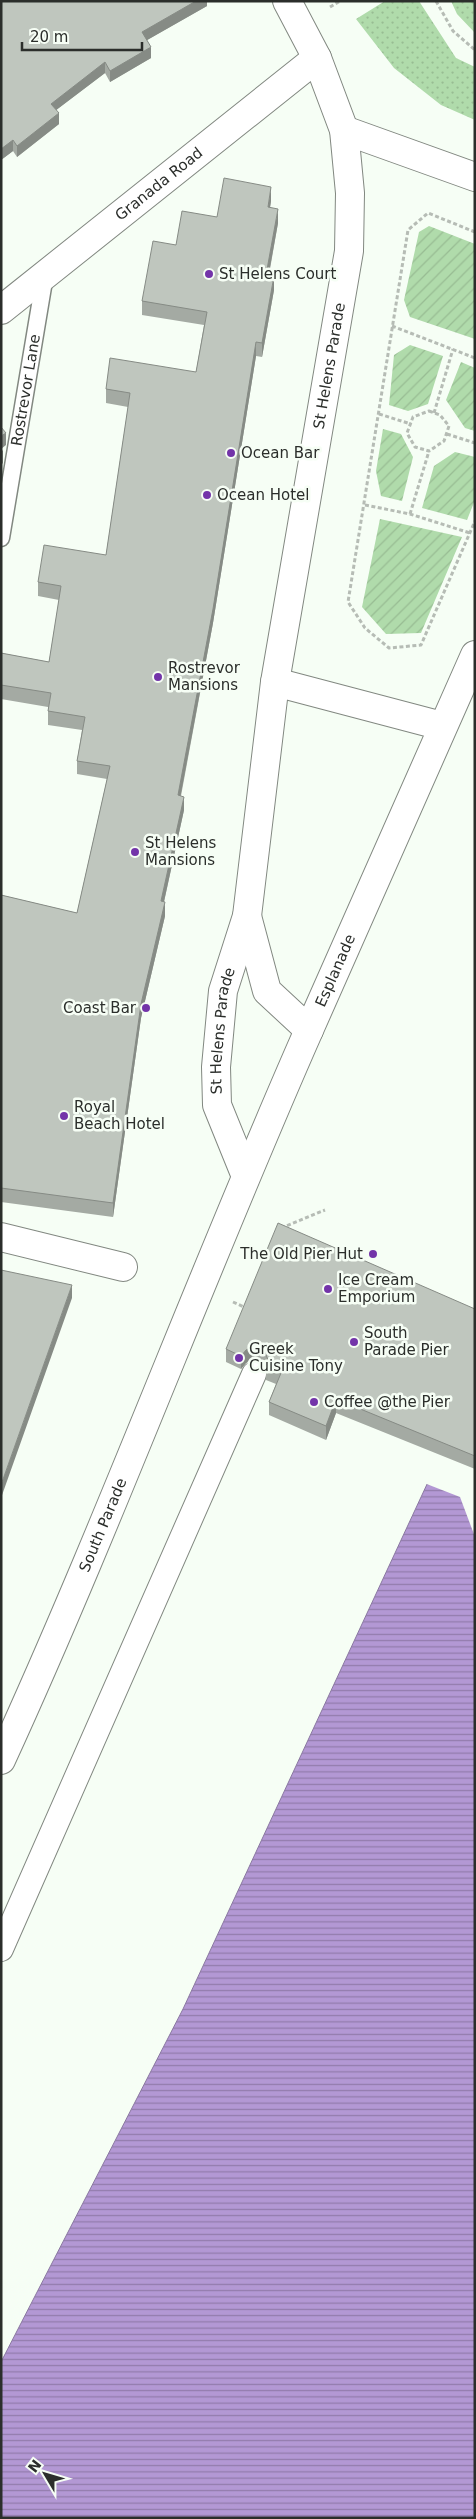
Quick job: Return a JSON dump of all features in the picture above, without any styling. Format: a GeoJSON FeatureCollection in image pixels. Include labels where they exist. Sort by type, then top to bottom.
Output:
{"type":"FeatureCollection","features":[{"type":"Feature","properties":{"kind":"main road","name":"St Helens Parade"},"geometry":{"type":"LineString","coordinates":[[245,1174],[217,1105],[216,1067],[223,991],[247,916],[275,682],[349,252],[350,193],[344,130],[317,58],[287,1]]}},
{"type":"Feature","properties":{"kind":"main road","name":"Granada Road"},"geometry":{"type":"LineString","coordinates":[[1,310],[317,58]]}},
{"type":"Feature","properties":{"kind":"main road"},"geometry":{"type":"LineString","coordinates":[[344,130],[475,177]]}},
{"type":"Feature","properties":{"kind":"main road","name":"Esplanade"},"geometry":{"type":"LineString","coordinates":[[200,1288],[245,1174],[475,655]]}},
{"type":"Feature","properties":{"kind":"main road"},"geometry":{"type":"LineString","coordinates":[[275,682],[442,726]]}},
{"type":"Feature","properties":{"kind":"main road","name":"St Helens Parade"},"geometry":{"type":"LineString","coordinates":[[247,916],[267,991],[309,1030]]}},
{"type":"Feature","properties":{"kind":"main road"},"geometry":{"type":"LineString","coordinates":[[1,1237],[123,1267]]}},
{"type":"Feature","properties":{"kind":"main road","name":"South Parade"},"geometry":{"type":"LineString","coordinates":[[1,1760],[49,1655],[200,1288]]}},
{"type":"Feature","properties":{"kind":"street"},"geometry":{"type":"LineString","coordinates":[[1,1949],[254,1374]]}},
{"type":"Feature","properties":{"kind":"lane","name":"Rostrevor Lane"},"geometry":{"type":"LineString","coordinates":[[1,538],[45,273]]}},
{"type":"Feature","properties":{"kind":"path"},"geometry":{"type":"LineString","coordinates":[[436,1],[453,31],[475,50]]}},
{"type":"Feature","properties":{"kind":"path"},"geometry":{"type":"LineString","coordinates":[[475,232],[428,213],[408,230],[348,602],[365,628],[389,648],[421,645],[475,521]]}},
{"type":"Feature","properties":{"kind":"path"},"geometry":{"type":"LineString","coordinates":[[392,326],[475,358]]}},
{"type":"Feature","properties":{"kind":"path"},"geometry":{"type":"LineString","coordinates":[[434,412],[453,349]]}},
{"type":"Feature","properties":{"kind":"path"},"geometry":{"type":"LineString","coordinates":[[410,514],[429,451],[444,441],[449,426],[440,415],[429,411],[413,417],[408,433],[415,447],[429,451]]}},
{"type":"Feature","properties":{"kind":"path"},"geometry":{"type":"LineString","coordinates":[[378,414],[411,424]]}},
{"type":"Feature","properties":{"kind":"path"},"geometry":{"type":"LineString","coordinates":[[447,434],[475,443]]}},
{"type":"Feature","properties":{"kind":"path"},"geometry":{"type":"LineString","coordinates":[[365,505],[410,514],[470,532]]}},
{"type":"Feature","properties":{"kind":"path"},"geometry":{"type":"LineString","coordinates":[[277,1229],[325,1210]]}},
{"type":"Feature","properties":{"kind":"path"},"geometry":{"type":"LineString","coordinates":[[240,1315],[247,1298]]}},
{"type":"Feature","properties":{"kind":"green space"},"geometry":{"type":"Polygon","coordinates":[[[385,1],[419,1],[456,58],[475,67],[475,120],[441,105],[394,68],[356,19],[385,1]]]}},
{"type":"Feature","properties":{"kind":"green space"},"geometry":{"type":"Polygon","coordinates":[[[451,1],[475,1],[475,33],[457,14],[451,1]]]}},
{"type":"Feature","properties":{"kind":"green space"},"geometry":{"type":"Polygon","coordinates":[[[429,226],[475,244],[475,339],[410,317],[404,300],[419,232],[429,226]]]}},
{"type":"Feature","properties":{"kind":"green space"},"geometry":{"type":"Polygon","coordinates":[[[410,345],[443,356],[428,404],[408,411],[389,405],[394,355],[410,345]]]}},
{"type":"Feature","properties":{"kind":"green space"},"geometry":{"type":"Polygon","coordinates":[[[461,362],[475,368],[475,431],[465,428],[446,400],[461,362]]]}},
{"type":"Feature","properties":{"kind":"green space"},"geometry":{"type":"Polygon","coordinates":[[[383,429],[401,434],[413,457],[402,501],[381,496],[376,471],[383,429]]]}},
{"type":"Feature","properties":{"kind":"green space"},"geometry":{"type":"Polygon","coordinates":[[[455,452],[475,457],[475,500],[467,520],[422,508],[434,466],[455,452]]]}},
{"type":"Feature","properties":{"kind":"green space"},"geometry":{"type":"Polygon","coordinates":[[[380,519],[462,537],[421,633],[386,634],[362,607],[380,519]]]}},
{"type":"Feature","properties":{"kind":"shaded area"},"geometry":{"type":"Polygon","coordinates":[[[475,1381],[475,2518],[1,2518],[1,2362],[183,2009],[475,1381]]]}},
{"type":"Feature","properties":{"kind":"pier"},"geometry":{"type":"Polygon","coordinates":[[[475,1378],[475,1537],[460,1497],[424,1483],[475,1378]]]}},
{"type":"Feature","properties":{"kind":"building"},"geometry":{"type":"Polygon","coordinates":[[[1,1],[196,1],[142,32],[151,47],[110,71],[105,62],[51,104],[59,113],[17,146],[13,140],[1,149],[1,1]]]}},
{"type":"Feature","properties":{"kind":"building"},"geometry":{"type":"Polygon","coordinates":[[[224,178],[271,187],[268,207],[278,209],[266,275],[274,276],[262,343],[256,342],[213,609],[178,795],[184,797],[161,901],[165,902],[141,1004],[113,1203],[1,1188],[1,895],[77,913],[110,766],[77,761],[85,717],[48,711],[51,693],[1,685],[1,653],[49,662],[61,586],[38,582],[44,545],[106,555],[130,393],[106,389],[110,358],[196,372],[207,312],[142,301],[153,241],[176,245],[182,211],[217,217],[224,178]]]}},
{"type":"Feature","properties":{"kind":"building"},"geometry":{"type":"Polygon","coordinates":[[[1,427],[6,433],[1,436],[1,427]]]}},
{"type":"Feature","properties":{"kind":"building","name":"South Parade Pier"},"geometry":{"type":"Polygon","coordinates":[[[278,1223],[475,1309],[475,1456],[336,1399],[326,1426],[269,1402],[281,1373],[266,1367],[268,1360],[265,1352],[259,1348],[252,1347],[241,1356],[226,1349],[278,1223]]]}},
{"type":"Feature","properties":{"kind":"building"},"geometry":{"type":"Polygon","coordinates":[[[1,1270],[72,1285],[1,1485],[1,1270]]]}},
{"type":"Feature","properties":{"kind":"place","name":"St Helens Court"},"geometry":{"type":"Point","coordinates":[209,274]}},
{"type":"Feature","properties":{"kind":"place","name":"Ocean Bar"},"geometry":{"type":"Point","coordinates":[231,453]}},
{"type":"Feature","properties":{"kind":"place","name":"Ocean Hotel"},"geometry":{"type":"Point","coordinates":[207,495]}},
{"type":"Feature","properties":{"kind":"place","name":"Rostrevor Mansions"},"geometry":{"type":"Point","coordinates":[158,677]}},
{"type":"Feature","properties":{"kind":"place","name":"St Helens Mansions"},"geometry":{"type":"Point","coordinates":[135,852]}},
{"type":"Feature","properties":{"kind":"place","name":"Coast Bar"},"geometry":{"type":"Point","coordinates":[146,1008]}},
{"type":"Feature","properties":{"kind":"place","name":"Royal Beach Hotel"},"geometry":{"type":"Point","coordinates":[64,1116]}},
{"type":"Feature","properties":{"kind":"place","name":"The Old Pier Hut"},"geometry":{"type":"Point","coordinates":[373,1254]}},
{"type":"Feature","properties":{"kind":"place","name":"Ice Cream Emporium"},"geometry":{"type":"Point","coordinates":[328,1289]}},
{"type":"Feature","properties":{"kind":"place","name":"South Parade Pier"},"geometry":{"type":"Point","coordinates":[354,1342]}},
{"type":"Feature","properties":{"kind":"place","name":"Greek Cuisine Tony"},"geometry":{"type":"Point","coordinates":[239,1358]}},
{"type":"Feature","properties":{"kind":"place","name":"Coffee @the Pier"},"geometry":{"type":"Point","coordinates":[314,1402]}}]}
